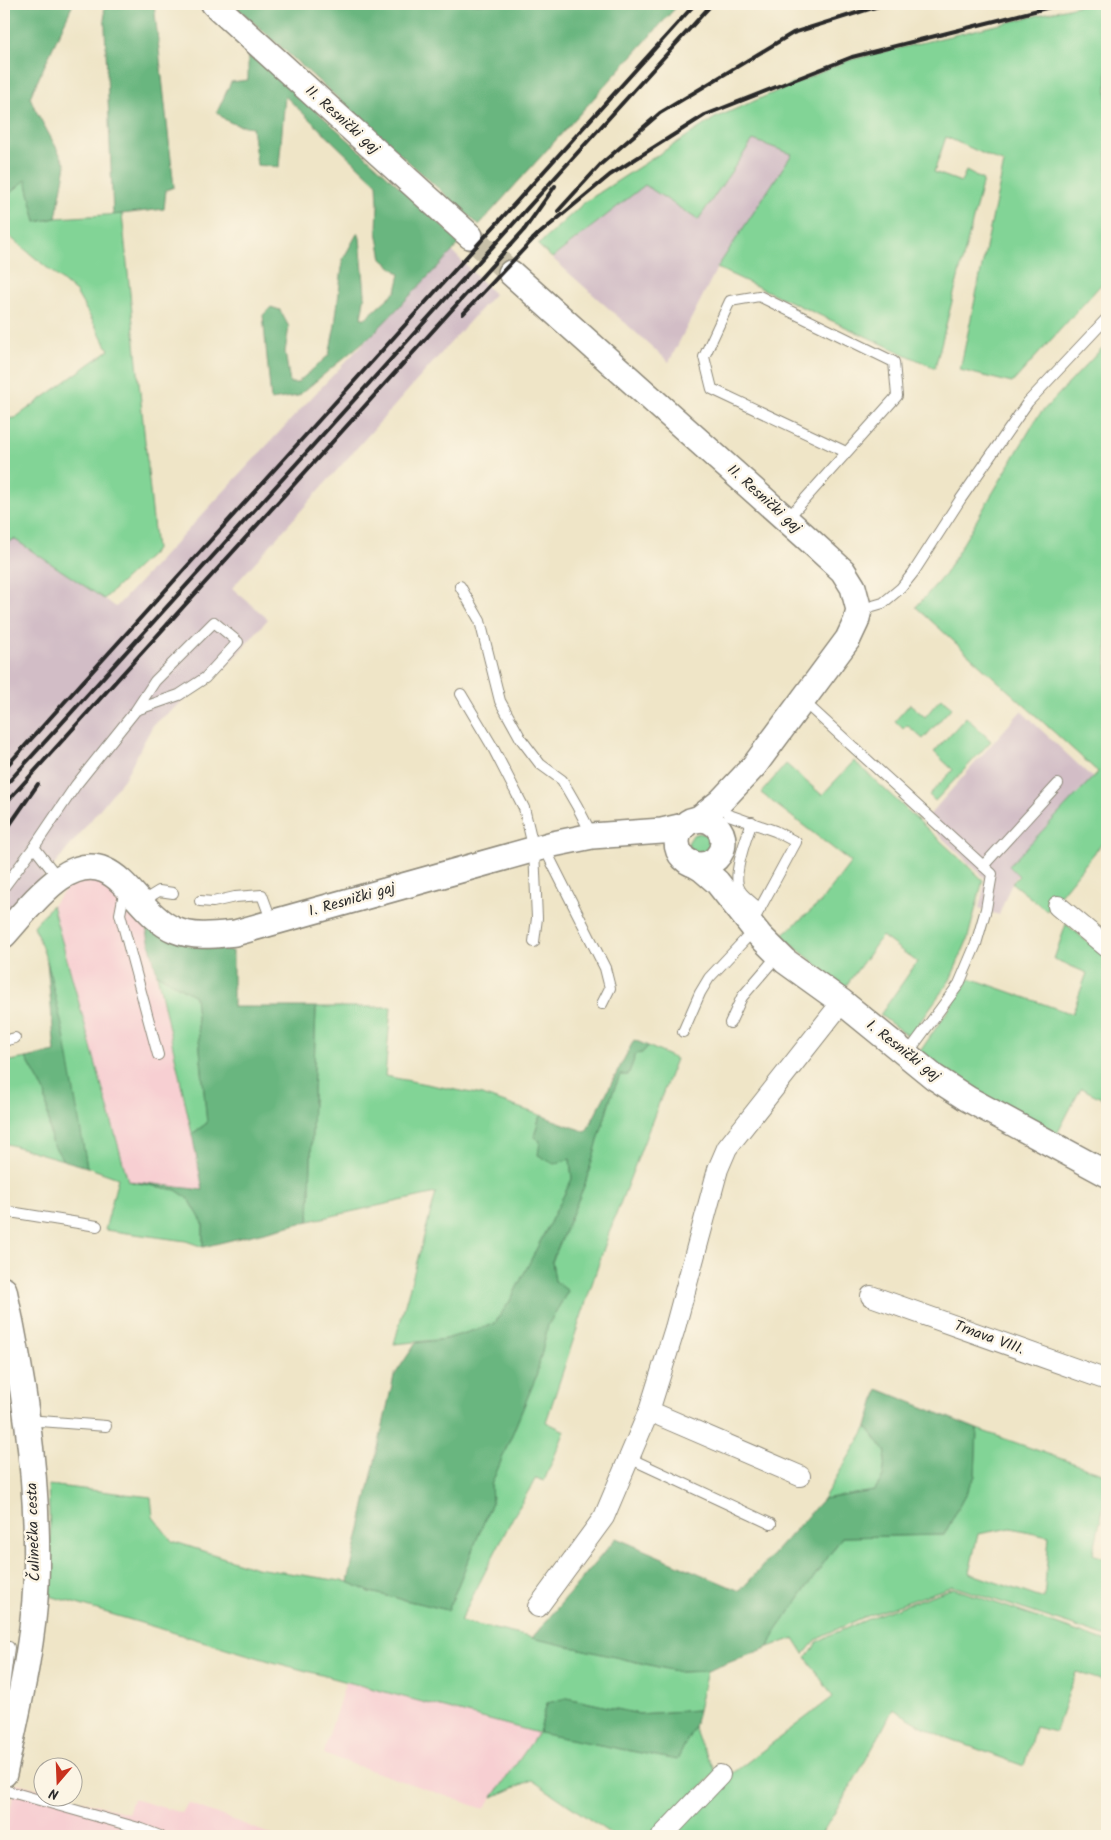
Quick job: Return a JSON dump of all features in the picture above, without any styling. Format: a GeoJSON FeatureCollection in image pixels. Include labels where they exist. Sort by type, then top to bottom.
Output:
{"type":"FeatureCollection","features":[{"type":"Feature","properties":{"kind":"street","name":"II. Resnički gaj"},"geometry":{"type":"LineString","coordinates":[[214,4],[470,236]]}},
{"type":"Feature","properties":{"kind":"street","name":"II. Resnički gaj"},"geometry":{"type":"LineString","coordinates":[[511,273],[843,571],[853,587],[859,610]]}},
{"type":"Feature","properties":{"kind":"street"},"geometry":{"type":"LineString","coordinates":[[754,766],[731,831],[717,857],[708,863],[698,864],[687,859],[679,851],[678,838],[691,823],[720,802],[754,766],[848,639],[859,610]]}},
{"type":"Feature","properties":{"kind":"street"},"geometry":{"type":"LineString","coordinates":[[691,823],[710,821],[720,831],[731,831]]}},
{"type":"Feature","properties":{"kind":"street","name":"I. Resnički gaj"},"geometry":{"type":"LineString","coordinates":[[59,879],[82,867],[97,867],[108,871],[162,923],[188,934],[208,936],[235,933],[539,848],[592,836],[662,831],[691,823]]}},
{"type":"Feature","properties":{"kind":"street","name":"I. Resnički gaj"},"geometry":{"type":"LineString","coordinates":[[726,892],[721,872],[731,831]]}},
{"type":"Feature","properties":{"kind":"street","name":"I. Resnički gaj"},"geometry":{"type":"LineString","coordinates":[[627,834],[657,843],[687,859],[709,875],[755,922],[779,954],[842,1002],[934,1077],[968,1099],[1107,1174]]}},
{"type":"Feature","properties":{"kind":"street"},"geometry":{"type":"LineString","coordinates":[[4,935],[59,879]]}},
{"type":"Feature","properties":{"kind":"street"},"geometry":{"type":"LineString","coordinates":[[1058,906],[1107,947]]}},
{"type":"Feature","properties":{"kind":"street"},"geometry":{"type":"LineString","coordinates":[[538,1607],[604,1517],[649,1411],[675,1328],[718,1169],[727,1148],[842,1002]]}},
{"type":"Feature","properties":{"kind":"street","name":"Čulinečka cesta"},"geometry":{"type":"LineString","coordinates":[[4,1290],[12,1327],[30,1450],[35,1516],[36,1584],[31,1637],[10,1722],[4,1774]]}},
{"type":"Feature","properties":{"kind":"street","name":"Trnava VIII."},"geometry":{"type":"LineString","coordinates":[[872,1296],[1107,1380]]}},
{"type":"Feature","properties":{"kind":"street"},"geometry":{"type":"LineString","coordinates":[[649,1411],[800,1476]]}},
{"type":"Feature","properties":{"kind":"street"},"geometry":{"type":"LineString","coordinates":[[662,1836],[720,1775]]}},
{"type":"Feature","properties":{"kind":"lane"},"geometry":{"type":"LineString","coordinates":[[786,520],[897,396],[894,362],[759,296],[730,301],[704,357],[712,389],[846,452]]}},
{"type":"Feature","properties":{"kind":"lane"},"geometry":{"type":"LineString","coordinates":[[859,610],[883,603],[901,588],[1028,402],[1107,318]]}},
{"type":"Feature","properties":{"kind":"lane"},"geometry":{"type":"LineString","coordinates":[[460,586],[480,621],[500,701],[521,740],[540,764],[562,780],[592,836]]}},
{"type":"Feature","properties":{"kind":"lane"},"geometry":{"type":"LineString","coordinates":[[4,887],[76,785],[136,710],[155,681],[214,622],[238,642],[205,678],[179,695],[136,710]]}},
{"type":"Feature","properties":{"kind":"lane"},"geometry":{"type":"LineString","coordinates":[[461,694],[492,746],[524,808],[539,848],[605,968],[610,988],[602,1004]]}},
{"type":"Feature","properties":{"kind":"lane"},"geometry":{"type":"LineString","coordinates":[[803,701],[992,874],[986,909],[959,984],[906,1055]]}},
{"type":"Feature","properties":{"kind":"lane"},"geometry":{"type":"LineString","coordinates":[[983,866],[1058,784]]}},
{"type":"Feature","properties":{"kind":"lane"},"geometry":{"type":"LineString","coordinates":[[731,831],[740,853],[739,890],[755,922]]}},
{"type":"Feature","properties":{"kind":"lane"},"geometry":{"type":"LineString","coordinates":[[684,1032],[700,992],[709,978],[755,922],[796,842],[731,831]]}},
{"type":"Feature","properties":{"kind":"lane"},"geometry":{"type":"LineString","coordinates":[[34,847],[59,879]]}},
{"type":"Feature","properties":{"kind":"lane"},"geometry":{"type":"LineString","coordinates":[[534,942],[537,918],[539,848]]}},
{"type":"Feature","properties":{"kind":"lane"},"geometry":{"type":"LineString","coordinates":[[158,1055],[120,914],[133,894],[159,891],[173,893]]}},
{"type":"Feature","properties":{"kind":"lane"},"geometry":{"type":"LineString","coordinates":[[200,901],[213,902],[235,897],[262,895],[272,923]]}},
{"type":"Feature","properties":{"kind":"lane"},"geometry":{"type":"LineString","coordinates":[[730,1023],[742,997],[779,954]]}},
{"type":"Feature","properties":{"kind":"lane"},"geometry":{"type":"LineString","coordinates":[[4,1041],[15,1038]]}},
{"type":"Feature","properties":{"kind":"lane"},"geometry":{"type":"LineString","coordinates":[[4,1211],[97,1226]]}},
{"type":"Feature","properties":{"kind":"lane"},"geometry":{"type":"LineString","coordinates":[[26,1420],[106,1426]]}},
{"type":"Feature","properties":{"kind":"lane"},"geometry":{"type":"LineString","coordinates":[[629,1458],[771,1524]]}},
{"type":"Feature","properties":{"kind":"lane"},"geometry":{"type":"LineString","coordinates":[[4,1686],[9,1646]]}},
{"type":"Feature","properties":{"kind":"lane"},"geometry":{"type":"LineString","coordinates":[[4,1790],[142,1829],[160,1836]]}},
{"type":"Feature","properties":{"kind":"shaded area"},"geometry":{"type":"Polygon","coordinates":[[[752,140],[792,154],[717,268],[669,362],[552,258],[645,184],[698,220],[752,140]]]}},
{"type":"Feature","properties":{"kind":"shaded area"},"geometry":{"type":"Polygon","coordinates":[[[452,251],[494,294],[232,588],[268,619],[225,668],[153,725],[124,779],[61,857],[4,923],[4,544],[14,538],[116,607],[313,396],[452,251]]]}},
{"type":"Feature","properties":{"kind":"shaded area"},"geometry":{"type":"Polygon","coordinates":[[[1021,711],[1100,785],[1012,882],[999,915],[979,908],[986,879],[924,821],[1021,711]]]}},
{"type":"Feature","properties":{"kind":"shaded area"},"geometry":{"type":"Polygon","coordinates":[[[97,880],[107,885],[154,926],[146,928],[204,1190],[128,1181],[52,905],[68,887],[82,881],[97,880]]]}},
{"type":"Feature","properties":{"kind":"shaded area"},"geometry":{"type":"Polygon","coordinates":[[[346,1681],[539,1733],[484,1809],[323,1754],[346,1681]]]}},
{"type":"Feature","properties":{"kind":"shaded area"},"geometry":{"type":"Polygon","coordinates":[[[16,1783],[32,1787],[32,1808],[82,1808],[82,1801],[128,1813],[133,1799],[182,1813],[188,1803],[275,1836],[4,1836],[16,1783]]]}},
{"type":"Feature","properties":{"kind":"green space"},"geometry":{"type":"Polygon","coordinates":[[[4,4],[73,4],[30,97],[66,165],[56,218],[36,222],[26,180],[4,198],[4,4]]]}},
{"type":"Feature","properties":{"kind":"green space"},"geometry":{"type":"Polygon","coordinates":[[[104,4],[154,4],[174,187],[166,190],[164,209],[113,215],[104,4]]]}},
{"type":"Feature","properties":{"kind":"green space"},"geometry":{"type":"Polygon","coordinates":[[[233,4],[679,4],[479,225],[233,4]]]}},
{"type":"Feature","properties":{"kind":"green space"},"geometry":{"type":"Polygon","coordinates":[[[1085,4],[1107,4],[1107,278],[1012,383],[960,370],[1004,163],[946,137],[934,172],[961,182],[966,171],[983,180],[935,368],[717,268],[792,154],[753,140],[698,220],[645,185],[552,258],[538,245],[585,202],[715,118],[849,60],[1085,4]]]}},
{"type":"Feature","properties":{"kind":"green space"},"geometry":{"type":"Polygon","coordinates":[[[248,57],[264,63],[460,242],[374,333],[298,396],[271,400],[263,315],[271,307],[280,310],[289,327],[285,352],[290,383],[297,383],[329,355],[335,325],[343,259],[358,232],[365,294],[361,318],[366,318],[396,291],[400,274],[382,259],[377,231],[377,184],[285,96],[279,167],[257,165],[252,127],[237,125],[217,112],[231,82],[248,80],[248,57]]]}},
{"type":"Feature","properties":{"kind":"green space"},"geometry":{"type":"Polygon","coordinates":[[[26,179],[36,222],[56,218],[122,214],[156,550],[104,599],[14,539],[6,543],[4,541],[4,419],[15,418],[109,350],[76,292],[9,236],[4,239],[4,198],[26,179]]]}},
{"type":"Feature","properties":{"kind":"green space"},"geometry":{"type":"Polygon","coordinates":[[[1107,343],[1107,841],[1105,840],[1047,911],[1012,883],[1019,876],[1009,866],[1098,772],[916,607],[945,574],[1038,416],[1107,343]]]}},
{"type":"Feature","properties":{"kind":"green space"},"geometry":{"type":"Polygon","coordinates":[[[941,698],[952,707],[923,739],[907,725],[903,729],[895,721],[910,704],[925,717],[941,698]]]}},
{"type":"Feature","properties":{"kind":"green space"},"geometry":{"type":"Polygon","coordinates":[[[966,717],[991,741],[935,801],[929,795],[953,770],[934,752],[966,717]]]}},
{"type":"Feature","properties":{"kind":"green space"},"geometry":{"type":"Polygon","coordinates":[[[854,761],[983,880],[967,941],[950,980],[909,1037],[880,1015],[917,962],[882,936],[845,987],[781,936],[819,904],[851,862],[761,793],[786,764],[822,795],[854,761]]]}},
{"type":"Feature","properties":{"kind":"green space"},"geometry":{"type":"Polygon","coordinates":[[[700,833],[711,836],[713,841],[709,851],[699,855],[690,850],[688,843],[693,835],[700,833]]]}},
{"type":"Feature","properties":{"kind":"green space"},"geometry":{"type":"Polygon","coordinates":[[[52,905],[128,1181],[176,1190],[189,1199],[203,1223],[203,1247],[186,1241],[105,1230],[118,1178],[87,1167],[47,961],[34,926],[52,905]]]}},
{"type":"Feature","properties":{"kind":"green space"},"geometry":{"type":"Polygon","coordinates":[[[1066,924],[1107,958],[1107,1101],[1081,1088],[1056,1136],[962,1085],[919,1053],[970,978],[1072,1014],[1087,973],[1054,959],[1066,924]]]}},
{"type":"Feature","properties":{"kind":"green space"},"geometry":{"type":"Polygon","coordinates":[[[154,926],[190,946],[233,951],[233,1007],[316,1007],[309,1221],[203,1247],[203,1223],[189,1199],[176,1190],[128,1181],[203,1190],[192,1134],[207,1123],[195,996],[157,974],[146,928],[154,926]]]}},
{"type":"Feature","properties":{"kind":"green space"},"geometry":{"type":"Polygon","coordinates":[[[47,961],[64,1034],[87,1167],[63,1160],[51,1141],[45,1092],[26,1058],[55,1052],[47,961]]]}},
{"type":"Feature","properties":{"kind":"green space"},"geometry":{"type":"Polygon","coordinates":[[[157,974],[195,996],[207,1123],[192,1134],[157,974]]]}},
{"type":"Feature","properties":{"kind":"green space"},"geometry":{"type":"Polygon","coordinates":[[[316,1007],[391,1007],[385,1076],[482,1095],[540,1115],[534,1137],[570,1159],[572,1179],[510,1301],[494,1324],[446,1339],[394,1344],[436,1193],[309,1221],[316,1007]]]}},
{"type":"Feature","properties":{"kind":"green space"},"geometry":{"type":"Polygon","coordinates":[[[634,1040],[648,1046],[642,1053],[636,1054],[628,1075],[620,1075],[611,1097],[585,1184],[552,1261],[555,1281],[568,1291],[548,1325],[536,1377],[491,1485],[492,1502],[448,1610],[370,1592],[348,1582],[394,1376],[416,1343],[446,1339],[494,1324],[510,1301],[572,1179],[570,1159],[554,1164],[538,1155],[540,1141],[534,1137],[540,1115],[586,1132],[634,1040]]]}},
{"type":"Feature","properties":{"kind":"green space"},"geometry":{"type":"Polygon","coordinates":[[[648,1046],[676,1059],[610,1230],[546,1422],[565,1431],[544,1481],[536,1478],[512,1519],[460,1621],[680,1672],[707,1671],[698,1710],[639,1714],[567,1698],[547,1703],[539,1733],[677,1760],[694,1727],[699,1741],[716,1772],[656,1833],[652,1836],[614,1836],[532,1780],[493,1797],[538,1733],[273,1662],[50,1596],[51,1555],[48,1485],[151,1497],[153,1517],[172,1541],[256,1568],[348,1582],[370,1592],[448,1610],[492,1502],[491,1485],[536,1377],[548,1325],[568,1291],[555,1281],[552,1262],[585,1184],[611,1097],[620,1075],[628,1075],[636,1054],[642,1053],[648,1046]]]}},
{"type":"Feature","properties":{"kind":"green space"},"geometry":{"type":"Polygon","coordinates":[[[26,1058],[45,1092],[51,1141],[63,1160],[4,1143],[4,1062],[26,1058]]]}},
{"type":"Feature","properties":{"kind":"green space"},"geometry":{"type":"Polygon","coordinates":[[[878,1389],[977,1429],[975,1476],[944,1535],[842,1537],[775,1633],[769,1647],[707,1671],[680,1672],[532,1638],[616,1538],[740,1591],[823,1499],[874,1491],[883,1477],[886,1452],[867,1427],[878,1389]]]}},
{"type":"Feature","properties":{"kind":"green space"},"geometry":{"type":"Polygon","coordinates":[[[867,1427],[886,1452],[883,1477],[874,1491],[823,1499],[867,1427]]]}},
{"type":"Feature","properties":{"kind":"green space"},"geometry":{"type":"Polygon","coordinates":[[[977,1429],[1107,1475],[1107,1490],[1093,1554],[1107,1560],[1107,1637],[953,1586],[862,1618],[824,1635],[815,1641],[804,1654],[794,1638],[769,1647],[775,1633],[842,1537],[944,1535],[975,1476],[977,1429]],[[1011,1528],[978,1534],[969,1573],[1044,1599],[1049,1536],[1011,1528]]]}},
{"type":"Feature","properties":{"kind":"green space"},"geometry":{"type":"Polygon","coordinates":[[[953,1588],[1107,1642],[1107,1682],[1076,1672],[1055,1732],[1035,1727],[1024,1766],[936,1734],[893,1709],[858,1774],[820,1836],[671,1836],[724,1780],[833,1697],[806,1657],[816,1643],[830,1635],[880,1614],[953,1588]]]}},
{"type":"Feature","properties":{"kind":"green space"},"geometry":{"type":"Polygon","coordinates":[[[567,1698],[639,1714],[698,1710],[694,1727],[677,1760],[539,1733],[547,1703],[567,1698]]]}},
{"type":"Feature","properties":{"kind":"tunnel"},"geometry":{"type":"LineString","coordinates":[[470,236],[511,273]]}},
{"type":"Feature","properties":{"kind":"railway"},"geometry":{"type":"LineString","coordinates":[[4,769],[695,4]]}},
{"type":"Feature","properties":{"kind":"railway"},"geometry":{"type":"LineString","coordinates":[[4,787],[712,4]]}},
{"type":"Feature","properties":{"kind":"railway"},"geometry":{"type":"LineString","coordinates":[[558,211],[601,164],[660,113],[793,33],[885,4]]}},
{"type":"Feature","properties":{"kind":"railway"},"geometry":{"type":"LineString","coordinates":[[533,239],[610,175],[705,115],[852,57],[1062,4]]}},
{"type":"Feature","properties":{"kind":"railway"},"geometry":{"type":"LineString","coordinates":[[4,805],[524,230],[555,186]]}},
{"type":"Feature","properties":{"kind":"railway"},"geometry":{"type":"LineString","coordinates":[[463,314],[537,235]]}},
{"type":"Feature","properties":{"kind":"railway"},"geometry":{"type":"LineString","coordinates":[[4,833],[38,784]]}}]}
